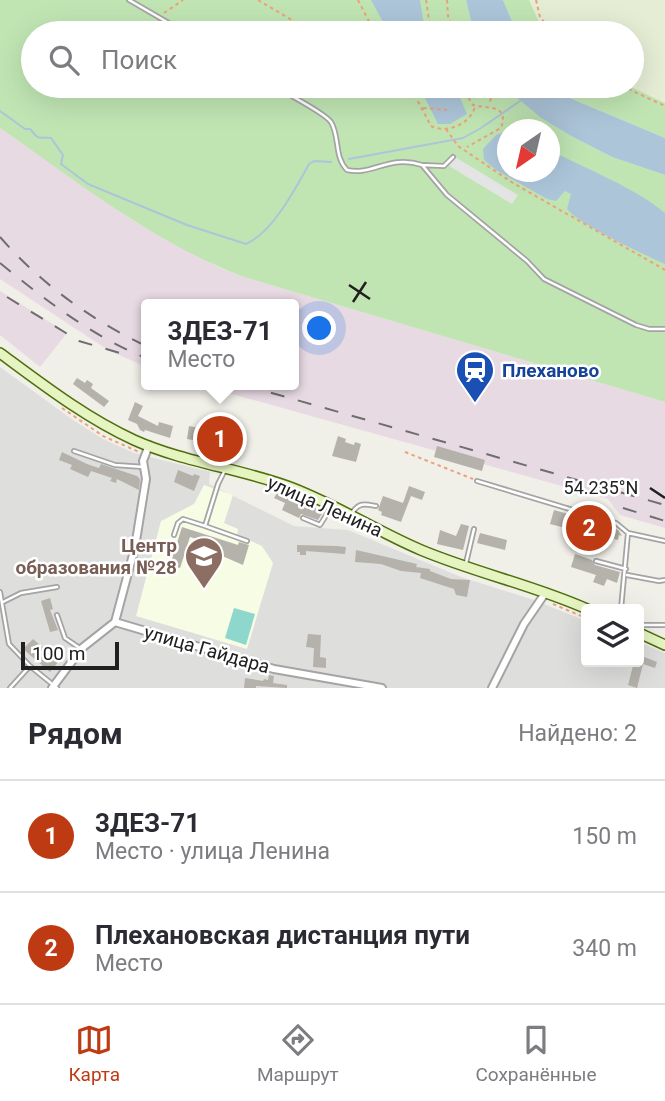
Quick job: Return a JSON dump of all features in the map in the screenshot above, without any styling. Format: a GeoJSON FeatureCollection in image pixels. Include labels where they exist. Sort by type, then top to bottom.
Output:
{"type":"FeatureCollection","features":[{"type":"Feature","properties":{"kind":"main road","name":"улица Ленина"},"geometry":{"type":"LineString","coordinates":[[0,353],[79,408],[147,450],[226,468],[288,486],[419,549],[581,607]]}},
{"type":"Feature","properties":{"kind":"main road"},"geometry":{"type":"LineString","coordinates":[[644,635],[665,645]]}},
{"type":"Feature","properties":{"kind":"street"},"geometry":{"type":"LineString","coordinates":[[54,687],[81,649],[115,622],[135,547],[146,479],[144,467],[147,450]]}},
{"type":"Feature","properties":{"kind":"street"},"geometry":{"type":"LineString","coordinates":[[492,688],[524,624],[543,595]]}},
{"type":"Feature","properties":{"kind":"street","name":"улица Гайдара"},"geometry":{"type":"LineString","coordinates":[[115,622],[265,667],[382,688]]}},
{"type":"Feature","properties":{"kind":"lane"},"geometry":{"type":"LineString","coordinates":[[129,0],[166,21]]}},
{"type":"Feature","properties":{"kind":"lane"},"geometry":{"type":"LineString","coordinates":[[293,98],[329,120],[336,136],[341,163],[347,170],[359,171],[398,161],[444,166],[453,157]]}},
{"type":"Feature","properties":{"kind":"lane"},"geometry":{"type":"LineString","coordinates":[[422,165],[447,195],[527,261],[544,279],[636,325],[649,329],[665,328]]}},
{"type":"Feature","properties":{"kind":"lane"},"geometry":{"type":"LineString","coordinates":[[74,451],[115,464],[144,467]]}},
{"type":"Feature","properties":{"kind":"lane"},"geometry":{"type":"LineString","coordinates":[[205,526],[226,468]]}},
{"type":"Feature","properties":{"kind":"lane"},"geometry":{"type":"LineString","coordinates":[[477,481],[615,523],[628,533],[665,541]]}},
{"type":"Feature","properties":{"kind":"lane"},"geometry":{"type":"LineString","coordinates":[[351,516],[360,504],[376,506]]}},
{"type":"Feature","properties":{"kind":"lane"},"geometry":{"type":"LineString","coordinates":[[303,518],[320,525],[332,506]]}},
{"type":"Feature","properties":{"kind":"lane"},"geometry":{"type":"LineString","coordinates":[[174,535],[178,523],[183,519],[247,541]]}},
{"type":"Feature","properties":{"kind":"lane"},"geometry":{"type":"LineString","coordinates":[[465,566],[474,529]]}},
{"type":"Feature","properties":{"kind":"lane"},"geometry":{"type":"LineString","coordinates":[[622,604],[628,533]]}},
{"type":"Feature","properties":{"kind":"lane"},"geometry":{"type":"LineString","coordinates":[[596,561],[626,569]]}},
{"type":"Feature","properties":{"kind":"lane"},"geometry":{"type":"LineString","coordinates":[[626,574],[665,580]]}},
{"type":"Feature","properties":{"kind":"lane"},"geometry":{"type":"LineString","coordinates":[[3,602],[21,593],[57,587]]}},
{"type":"Feature","properties":{"kind":"lane"},"geometry":{"type":"LineString","coordinates":[[0,592],[9,644],[54,687]]}},
{"type":"Feature","properties":{"kind":"lane"},"geometry":{"type":"LineString","coordinates":[[57,615],[65,639],[81,649]]}},
{"type":"Feature","properties":{"kind":"lane"},"geometry":{"type":"LineString","coordinates":[[644,625],[665,625]]}},
{"type":"Feature","properties":{"kind":"lane"},"geometry":{"type":"LineString","coordinates":[[10,688],[30,666]]}},
{"type":"Feature","properties":{"kind":"path"},"geometry":{"type":"LineString","coordinates":[[157,21],[183,0]]}},
{"type":"Feature","properties":{"kind":"path"},"geometry":{"type":"LineString","coordinates":[[258,0],[294,21]]}},
{"type":"Feature","properties":{"kind":"path"},"geometry":{"type":"LineString","coordinates":[[358,0],[369,21]]}},
{"type":"Feature","properties":{"kind":"path"},"geometry":{"type":"LineString","coordinates":[[426,0],[429,21]]}},
{"type":"Feature","properties":{"kind":"path"},"geometry":{"type":"LineString","coordinates":[[447,0],[450,21]]}},
{"type":"Feature","properties":{"kind":"path"},"geometry":{"type":"LineString","coordinates":[[536,0],[543,21]]}},
{"type":"Feature","properties":{"kind":"path"},"geometry":{"type":"LineString","coordinates":[[644,96],[665,106]]}},
{"type":"Feature","properties":{"kind":"path"},"geometry":{"type":"LineString","coordinates":[[416,98],[431,126],[446,129],[467,119],[476,106]]}},
{"type":"Feature","properties":{"kind":"path"},"geometry":{"type":"LineString","coordinates":[[467,147],[502,126],[503,120],[500,112],[490,106],[476,106],[468,98]]}},
{"type":"Feature","properties":{"kind":"path"},"geometry":{"type":"LineString","coordinates":[[490,106],[491,98]]}},
{"type":"Feature","properties":{"kind":"path"},"geometry":{"type":"LineString","coordinates":[[421,108],[447,110]]}},
{"type":"Feature","properties":{"kind":"path"},"geometry":{"type":"LineString","coordinates":[[446,129],[458,146],[513,183],[665,270]]}},
{"type":"Feature","properties":{"kind":"path"},"geometry":{"type":"LineString","coordinates":[[61,407],[103,436],[147,450]]}},
{"type":"Feature","properties":{"kind":"path"},"geometry":{"type":"LineString","coordinates":[[405,452],[477,481]]}},
{"type":"Feature","properties":{"kind":"path"},"geometry":{"type":"LineString","coordinates":[[543,595],[581,615]]}},
{"type":"Feature","properties":{"kind":"shaded area"},"geometry":{"type":"Polygon","coordinates":[[[371,0],[420,0],[423,21],[382,21],[371,0]]]}},
{"type":"Feature","properties":{"kind":"shaded area"},"geometry":{"type":"Polygon","coordinates":[[[466,0],[503,0],[512,21],[471,21],[466,0]]]}},
{"type":"Feature","properties":{"kind":"shaded area"},"geometry":{"type":"Polygon","coordinates":[[[529,0],[665,0],[665,103],[644,93],[644,21],[539,21],[529,0]]]}},
{"type":"Feature","properties":{"kind":"shaded area"},"geometry":{"type":"Polygon","coordinates":[[[425,98],[460,98],[467,114],[450,124],[438,124],[425,98]]]}},
{"type":"Feature","properties":{"kind":"shaded area"},"geometry":{"type":"Polygon","coordinates":[[[517,98],[570,98],[665,138],[665,175],[612,157],[571,136],[560,129],[560,119],[543,119],[517,98]]]}},
{"type":"Feature","properties":{"kind":"shaded area"},"geometry":{"type":"Polygon","coordinates":[[[0,128],[134,221],[218,267],[665,402],[665,528],[620,515],[608,499],[218,390],[299,390],[299,299],[141,299],[141,365],[108,350],[0,279],[0,128]]]}},
{"type":"Feature","properties":{"kind":"shaded area"},"geometry":{"type":"Polygon","coordinates":[[[496,135],[497,171],[484,160],[483,149],[496,135]]]}},
{"type":"Feature","properties":{"kind":"shaded area"},"geometry":{"type":"Polygon","coordinates":[[[560,155],[624,186],[665,213],[665,264],[613,239],[574,216],[567,209],[571,194],[565,191],[556,201],[547,199],[517,182],[560,182],[560,155]]]}},
{"type":"Feature","properties":{"kind":"shaded area"},"geometry":{"type":"Polygon","coordinates":[[[455,157],[518,195],[512,204],[449,166],[455,157]]]}},
{"type":"Feature","properties":{"kind":"shaded area"},"geometry":{"type":"Polygon","coordinates":[[[0,291],[67,333],[40,367],[0,335],[0,291]]]}},
{"type":"Feature","properties":{"kind":"shaded area"},"geometry":{"type":"Polygon","coordinates":[[[0,367],[103,439],[134,453],[210,472],[209,484],[294,526],[348,530],[461,577],[534,600],[581,619],[581,667],[644,667],[644,644],[665,653],[665,688],[0,688],[0,367]]]}},
{"type":"Feature","properties":{"kind":"shaded area","name":"Центр образования №28"},"geometry":{"type":"Polygon","coordinates":[[[204,485],[233,495],[224,523],[238,529],[237,535],[262,546],[273,563],[247,649],[136,616],[161,521],[194,504],[204,485]]]}},
{"type":"Feature","properties":{"kind":"shaded area"},"geometry":{"type":"Polygon","coordinates":[[[234,608],[255,614],[246,645],[225,638],[234,608]]]}},
{"type":"Feature","properties":{"kind":"green space"},"geometry":{"type":"Polygon","coordinates":[[[0,0],[466,0],[471,21],[21,21],[21,98],[517,98],[543,119],[497,119],[497,182],[560,182],[560,129],[612,157],[665,175],[665,402],[244,277],[179,247],[118,210],[0,128],[0,0]]]}},
{"type":"Feature","properties":{"kind":"green space"},"geometry":{"type":"Polygon","coordinates":[[[503,0],[529,0],[539,21],[512,21],[503,0]]]}},
{"type":"Feature","properties":{"kind":"green space"},"geometry":{"type":"Polygon","coordinates":[[[644,93],[665,103],[665,138],[570,98],[644,98],[644,93]]]}},
{"type":"Feature","properties":{"kind":"building"},"geometry":{"type":"Polygon","coordinates":[[[77,378],[93,384],[91,388],[109,401],[104,407],[73,384],[77,378]]]}},
{"type":"Feature","properties":{"kind":"building"},"geometry":{"type":"Polygon","coordinates":[[[135,402],[143,406],[138,416],[158,426],[159,422],[173,426],[170,438],[145,430],[144,432],[137,424],[128,420],[135,402]]]}},
{"type":"Feature","properties":{"kind":"building"},"geometry":{"type":"Polygon","coordinates":[[[189,426],[209,432],[227,432],[225,446],[187,439],[189,426]]]}},
{"type":"Feature","properties":{"kind":"building"},"geometry":{"type":"Polygon","coordinates":[[[338,436],[346,439],[345,442],[361,444],[356,462],[332,456],[338,436]]]}},
{"type":"Feature","properties":{"kind":"building"},"geometry":{"type":"Polygon","coordinates":[[[437,446],[485,460],[482,471],[434,457],[437,446]]]}},
{"type":"Feature","properties":{"kind":"building"},"geometry":{"type":"Polygon","coordinates":[[[62,452],[99,468],[101,464],[137,476],[140,479],[139,490],[117,479],[116,483],[110,481],[112,478],[91,471],[88,477],[70,469],[72,465],[59,460],[62,452]]]}},
{"type":"Feature","properties":{"kind":"building"},"geometry":{"type":"Polygon","coordinates":[[[178,470],[200,476],[194,491],[174,482],[178,470]]]}},
{"type":"Feature","properties":{"kind":"building"},"geometry":{"type":"Polygon","coordinates":[[[409,486],[425,492],[422,500],[411,496],[401,522],[381,515],[382,512],[378,510],[383,496],[403,503],[409,486]]]}},
{"type":"Feature","properties":{"kind":"building"},"geometry":{"type":"Polygon","coordinates":[[[277,493],[288,497],[289,495],[323,512],[318,520],[301,514],[299,518],[282,510],[285,503],[274,498],[277,493]]]}},
{"type":"Feature","properties":{"kind":"building"},"geometry":{"type":"Polygon","coordinates":[[[554,510],[601,523],[600,525],[618,530],[622,536],[619,535],[618,540],[550,524],[554,510]]]}},
{"type":"Feature","properties":{"kind":"building"},"geometry":{"type":"Polygon","coordinates":[[[461,524],[469,526],[463,550],[437,544],[440,530],[456,536],[461,524]]]}},
{"type":"Feature","properties":{"kind":"building"},"geometry":{"type":"Polygon","coordinates":[[[182,527],[238,545],[239,542],[249,545],[243,565],[220,555],[222,549],[216,545],[190,537],[180,568],[170,565],[182,527]]]}},
{"type":"Feature","properties":{"kind":"building"},"geometry":{"type":"Polygon","coordinates":[[[480,533],[507,540],[505,550],[477,543],[480,533]]]}},
{"type":"Feature","properties":{"kind":"building"},"geometry":{"type":"Polygon","coordinates":[[[297,545],[346,547],[345,554],[306,551],[306,555],[300,555],[297,545]]]}},
{"type":"Feature","properties":{"kind":"building"},"geometry":{"type":"Polygon","coordinates":[[[356,550],[417,564],[416,567],[430,569],[451,579],[470,580],[467,597],[456,595],[454,589],[420,578],[421,573],[401,571],[381,564],[355,562],[356,550]]]}},
{"type":"Feature","properties":{"kind":"building"},"geometry":{"type":"Polygon","coordinates":[[[575,554],[592,560],[595,565],[620,572],[617,583],[607,579],[604,586],[593,582],[596,575],[571,567],[575,554]]]}},
{"type":"Feature","properties":{"kind":"building"},"geometry":{"type":"Polygon","coordinates":[[[50,598],[53,609],[50,610],[58,630],[50,632],[41,601],[50,598]]]}},
{"type":"Feature","properties":{"kind":"building"},"geometry":{"type":"Polygon","coordinates":[[[308,634],[321,635],[320,657],[326,658],[326,668],[313,667],[314,648],[306,647],[308,634]]]}},
{"type":"Feature","properties":{"kind":"building"},"geometry":{"type":"Polygon","coordinates":[[[33,639],[59,661],[50,672],[23,649],[33,639]]]}},
{"type":"Feature","properties":{"kind":"building"},"geometry":{"type":"Polygon","coordinates":[[[644,657],[657,662],[655,668],[644,664],[644,657]]]}},
{"type":"Feature","properties":{"kind":"building"},"geometry":{"type":"Polygon","coordinates":[[[633,667],[642,667],[637,688],[628,685],[633,667]]]}},
{"type":"Feature","properties":{"kind":"building"},"geometry":{"type":"Polygon","coordinates":[[[269,675],[274,676],[273,683],[287,685],[287,688],[244,688],[245,678],[263,681],[268,680],[269,675]]]}},
{"type":"Feature","properties":{"kind":"waterway"},"geometry":{"type":"LineString","coordinates":[[349,159],[463,138],[520,101]]}},
{"type":"Feature","properties":{"kind":"waterway"},"geometry":{"type":"LineString","coordinates":[[0,111],[38,137],[51,138],[63,155],[61,164],[88,184],[187,225],[246,244],[274,220],[309,164],[314,161],[331,162]]}},
{"type":"Feature","properties":{"kind":"railway"},"geometry":{"type":"LineString","coordinates":[[0,237],[32,270],[67,299],[141,344]]}},
{"type":"Feature","properties":{"kind":"railway"},"geometry":{"type":"LineString","coordinates":[[0,263],[88,328],[141,356]]}},
{"type":"Feature","properties":{"kind":"railway"},"geometry":{"type":"LineString","coordinates":[[7,297],[79,341],[123,354]]}},
{"type":"Feature","properties":{"kind":"railway"},"geometry":{"type":"LineString","coordinates":[[262,390],[665,505]]}},
{"type":"Feature","properties":{"kind":"railway"},"geometry":{"type":"LineString","coordinates":[[623,508],[665,521]]}},
{"type":"Feature","properties":{"kind":"place","name":"Плеханово"},"geometry":{"type":"Point","coordinates":[475,404]}},
{"type":"Feature","properties":{"kind":"place","name":"3ДЕЗ-71"},"geometry":{"type":"Point","coordinates":[220,439]}},
{"type":"Feature","properties":{"kind":"place","name":"Плехановская дистанция пути"},"geometry":{"type":"Point","coordinates":[589,528]}},
{"type":"Feature","properties":{"kind":"place","name":"Центр образования №28"},"geometry":{"type":"Point","coordinates":[204,590]}}]}
